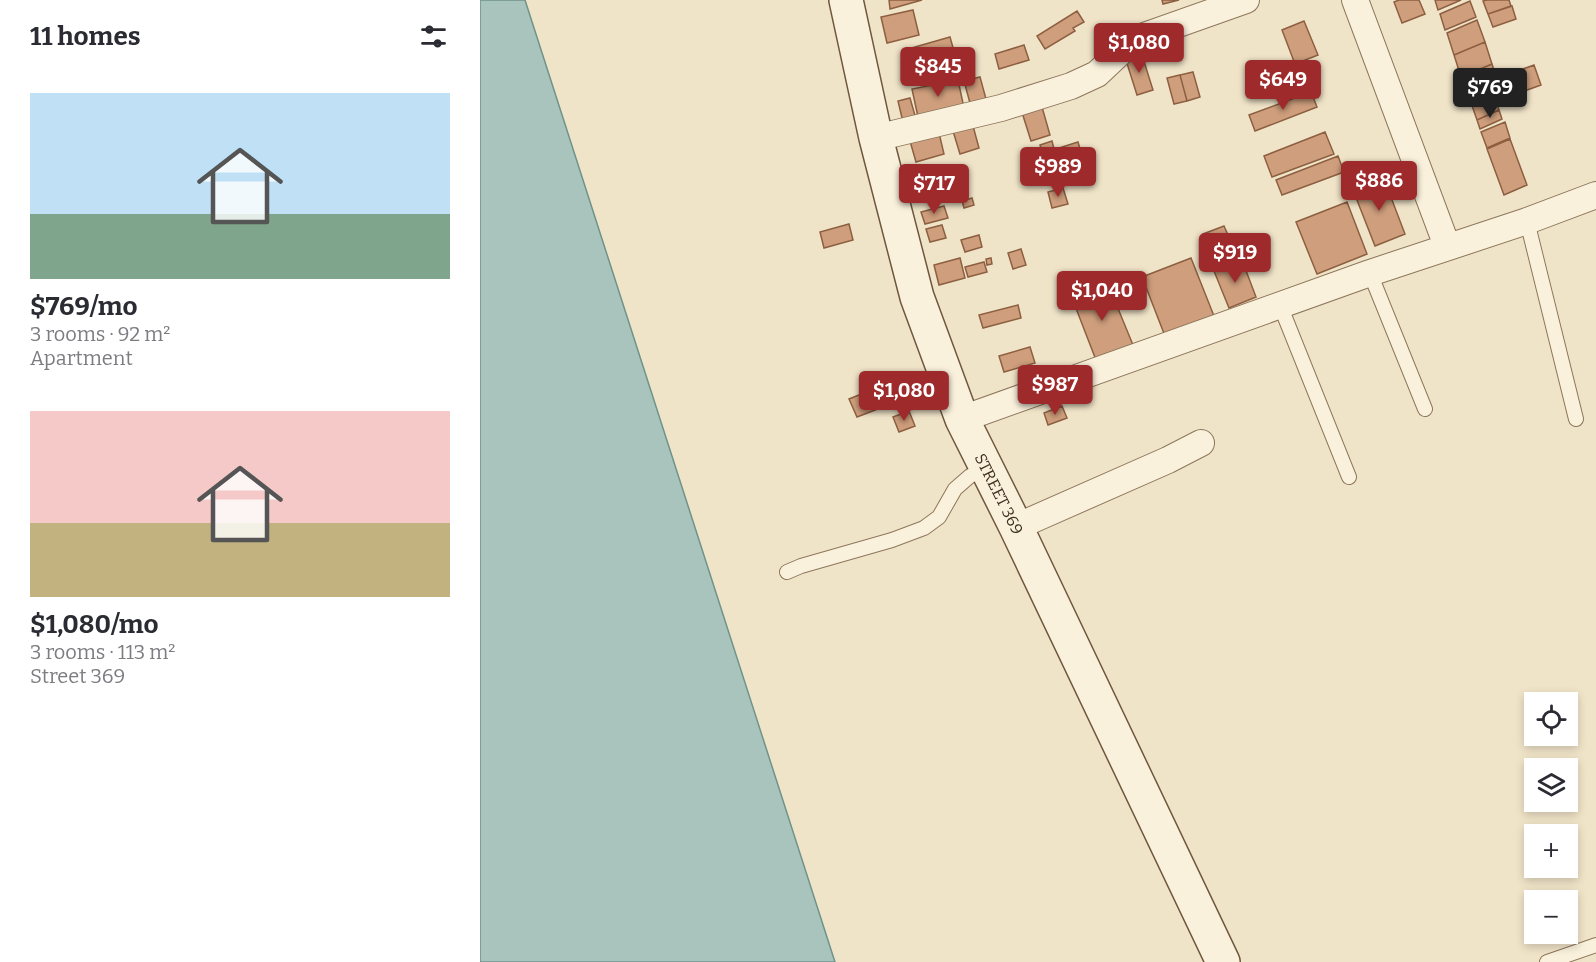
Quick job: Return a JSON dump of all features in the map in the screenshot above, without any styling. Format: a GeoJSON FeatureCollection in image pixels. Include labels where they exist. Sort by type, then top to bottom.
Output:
{"type":"FeatureCollection","features":[{"type":"Feature","properties":{"kind":"main road","name":"STREET 369"},"geometry":{"type":"LineString","coordinates":[[846,0],[876,138],[917,297],[962,419],[1016,526],[1223,962]]}},
{"type":"Feature","properties":{"kind":"street"},"geometry":{"type":"LineString","coordinates":[[876,138],[1001,108],[1071,86],[1097,74],[1133,40],[1246,0]]}},
{"type":"Feature","properties":{"kind":"street"},"geometry":{"type":"LineString","coordinates":[[1355,0],[1447,246]]}},
{"type":"Feature","properties":{"kind":"street"},"geometry":{"type":"LineString","coordinates":[[962,419],[1596,195]]}},
{"type":"Feature","properties":{"kind":"street"},"geometry":{"type":"LineString","coordinates":[[1016,526],[1168,460],[1201,443]]}},
{"type":"Feature","properties":{"kind":"lane"},"geometry":{"type":"LineString","coordinates":[[1527,221],[1576,419]]}},
{"type":"Feature","properties":{"kind":"lane"},"geometry":{"type":"LineString","coordinates":[[1370,273],[1425,409]]}},
{"type":"Feature","properties":{"kind":"lane"},"geometry":{"type":"LineString","coordinates":[[1280,305],[1349,477]]}},
{"type":"Feature","properties":{"kind":"lane"},"geometry":{"type":"LineString","coordinates":[[787,572],[924,528],[939,517],[955,489],[970,476],[987,468]]}},
{"type":"Feature","properties":{"kind":"lane"},"geometry":{"type":"LineString","coordinates":[[1547,962],[1596,945]]}},
{"type":"Feature","properties":{"kind":"water"},"geometry":{"type":"Polygon","coordinates":[[[480,0],[525,0],[835,962],[480,962],[480,0]]]}},
{"type":"Feature","properties":{"kind":"building"},"geometry":{"type":"Polygon","coordinates":[[[889,0],[922,0],[890,9],[889,0]]]}},
{"type":"Feature","properties":{"kind":"building"},"geometry":{"type":"Polygon","coordinates":[[[1162,0],[1179,0],[1163,4],[1162,0]]]}},
{"type":"Feature","properties":{"kind":"building"},"geometry":{"type":"Polygon","coordinates":[[[1419,0],[1425,14],[1402,23],[1394,2],[1419,0]]]}},
{"type":"Feature","properties":{"kind":"building"},"geometry":{"type":"Polygon","coordinates":[[[1435,0],[1461,0],[1438,10],[1435,0]]]}},
{"type":"Feature","properties":{"kind":"building"},"geometry":{"type":"Polygon","coordinates":[[[1509,0],[1511,6],[1488,14],[1483,1],[1509,0]]]}},
{"type":"Feature","properties":{"kind":"building"},"geometry":{"type":"Polygon","coordinates":[[[1470,1],[1476,17],[1445,30],[1440,14],[1470,1]]]}},
{"type":"Feature","properties":{"kind":"building"},"geometry":{"type":"Polygon","coordinates":[[[1512,6],[1516,19],[1493,27],[1488,14],[1512,6]]]}},
{"type":"Feature","properties":{"kind":"building"},"geometry":{"type":"Polygon","coordinates":[[[913,10],[919,35],[887,43],[881,17],[913,10]]]}},
{"type":"Feature","properties":{"kind":"building"},"geometry":{"type":"Polygon","coordinates":[[[1077,11],[1084,22],[1073,28],[1075,31],[1045,49],[1037,36],[1077,11]]]}},
{"type":"Feature","properties":{"kind":"building"},"geometry":{"type":"Polygon","coordinates":[[[1477,20],[1485,42],[1454,55],[1447,33],[1477,20]]]}},
{"type":"Feature","properties":{"kind":"building"},"geometry":{"type":"Polygon","coordinates":[[[1304,21],[1318,55],[1295,64],[1282,30],[1304,21]]]}},
{"type":"Feature","properties":{"kind":"building"},"geometry":{"type":"Polygon","coordinates":[[[950,37],[959,69],[917,81],[908,49],[950,37]]]}},
{"type":"Feature","properties":{"kind":"building"},"geometry":{"type":"Polygon","coordinates":[[[1485,42],[1492,64],[1461,77],[1454,55],[1485,42]]]}},
{"type":"Feature","properties":{"kind":"building"},"geometry":{"type":"Polygon","coordinates":[[[1024,45],[1029,60],[999,69],[995,54],[1024,45]]]}},
{"type":"Feature","properties":{"kind":"building"},"geometry":{"type":"Polygon","coordinates":[[[1141,52],[1153,90],[1137,95],[1125,57],[1141,52]]]}},
{"type":"Feature","properties":{"kind":"building"},"geometry":{"type":"Polygon","coordinates":[[[1492,64],[1499,86],[1469,99],[1461,77],[1492,64]]]}},
{"type":"Feature","properties":{"kind":"building"},"geometry":{"type":"Polygon","coordinates":[[[1534,65],[1541,85],[1516,94],[1509,74],[1534,65]]]}},
{"type":"Feature","properties":{"kind":"building"},"geometry":{"type":"Polygon","coordinates":[[[1193,72],[1200,97],[1187,101],[1180,75],[1193,72]]]}},
{"type":"Feature","properties":{"kind":"building"},"geometry":{"type":"Polygon","coordinates":[[[1180,75],[1187,101],[1174,104],[1167,78],[1180,75]]]}},
{"type":"Feature","properties":{"kind":"building"},"geometry":{"type":"Polygon","coordinates":[[[980,77],[986,99],[970,103],[964,81],[980,77]]]}},
{"type":"Feature","properties":{"kind":"building"},"geometry":{"type":"Polygon","coordinates":[[[958,80],[964,108],[918,117],[912,89],[958,80]]]}},
{"type":"Feature","properties":{"kind":"building"},"geometry":{"type":"Polygon","coordinates":[[[1492,91],[1499,110],[1477,120],[1470,100],[1492,91]]]}},
{"type":"Feature","properties":{"kind":"building"},"geometry":{"type":"Polygon","coordinates":[[[1311,92],[1317,107],[1255,131],[1249,115],[1311,92]]]}},
{"type":"Feature","properties":{"kind":"building"},"geometry":{"type":"Polygon","coordinates":[[[910,98],[916,119],[903,122],[898,101],[910,98]]]}},
{"type":"Feature","properties":{"kind":"building"},"geometry":{"type":"Polygon","coordinates":[[[1040,100],[1050,135],[1031,141],[1020,106],[1040,100]]]}},
{"type":"Feature","properties":{"kind":"building"},"geometry":{"type":"Polygon","coordinates":[[[1499,110],[1502,119],[1480,129],[1477,120],[1499,110]]]}},
{"type":"Feature","properties":{"kind":"building"},"geometry":{"type":"Polygon","coordinates":[[[1505,122],[1510,138],[1487,148],[1481,132],[1505,122]]]}},
{"type":"Feature","properties":{"kind":"building"},"geometry":{"type":"Polygon","coordinates":[[[973,126],[979,148],[960,154],[953,131],[973,126]]]}},
{"type":"Feature","properties":{"kind":"building"},"geometry":{"type":"Polygon","coordinates":[[[1325,132],[1334,154],[1272,177],[1264,156],[1325,132]]]}},
{"type":"Feature","properties":{"kind":"building"},"geometry":{"type":"Polygon","coordinates":[[[939,133],[944,154],[916,162],[910,141],[939,133]]]}},
{"type":"Feature","properties":{"kind":"building"},"geometry":{"type":"Polygon","coordinates":[[[1510,139],[1527,185],[1504,195],[1487,149],[1510,139]]]}},
{"type":"Feature","properties":{"kind":"building"},"geometry":{"type":"Polygon","coordinates":[[[1052,141],[1055,153],[1043,156],[1040,145],[1052,141]]]}},
{"type":"Feature","properties":{"kind":"building"},"geometry":{"type":"Polygon","coordinates":[[[1078,142],[1084,162],[1064,167],[1059,148],[1078,142]]]}},
{"type":"Feature","properties":{"kind":"building"},"geometry":{"type":"Polygon","coordinates":[[[1338,156],[1344,172],[1282,195],[1276,180],[1338,156]]]}},
{"type":"Feature","properties":{"kind":"building"},"geometry":{"type":"Polygon","coordinates":[[[942,174],[947,197],[921,202],[916,179],[942,174]]]}},
{"type":"Feature","properties":{"kind":"building"},"geometry":{"type":"Polygon","coordinates":[[[1384,179],[1405,234],[1375,246],[1353,190],[1384,179]]]}},
{"type":"Feature","properties":{"kind":"building"},"geometry":{"type":"Polygon","coordinates":[[[1063,188],[1068,204],[1052,208],[1048,192],[1063,188]]]}},
{"type":"Feature","properties":{"kind":"building"},"geometry":{"type":"Polygon","coordinates":[[[972,198],[974,205],[964,208],[962,201],[972,198]]]}},
{"type":"Feature","properties":{"kind":"building"},"geometry":{"type":"Polygon","coordinates":[[[1347,202],[1367,254],[1317,274],[1296,222],[1347,202]]]}},
{"type":"Feature","properties":{"kind":"building"},"geometry":{"type":"Polygon","coordinates":[[[944,206],[948,218],[925,224],[921,212],[944,206]]]}},
{"type":"Feature","properties":{"kind":"building"},"geometry":{"type":"Polygon","coordinates":[[[849,224],[853,240],[824,248],[820,232],[849,224]]]}},
{"type":"Feature","properties":{"kind":"building"},"geometry":{"type":"Polygon","coordinates":[[[942,225],[946,238],[930,242],[926,229],[942,225]]]}},
{"type":"Feature","properties":{"kind":"building"},"geometry":{"type":"Polygon","coordinates":[[[1224,226],[1236,253],[1214,262],[1203,234],[1224,226]]]}},
{"type":"Feature","properties":{"kind":"building"},"geometry":{"type":"Polygon","coordinates":[[[979,235],[982,247],[965,252],[961,240],[979,235]]]}},
{"type":"Feature","properties":{"kind":"building"},"geometry":{"type":"Polygon","coordinates":[[[1021,249],[1026,265],[1013,269],[1008,253],[1021,249]]]}},
{"type":"Feature","properties":{"kind":"building"},"geometry":{"type":"Polygon","coordinates":[[[960,258],[965,278],[939,285],[934,265],[960,258]]]}},
{"type":"Feature","properties":{"kind":"building"},"geometry":{"type":"Polygon","coordinates":[[[991,258],[992,264],[987,265],[986,259],[991,258]]]}},
{"type":"Feature","properties":{"kind":"building"},"geometry":{"type":"Polygon","coordinates":[[[1191,258],[1214,316],[1165,336],[1142,277],[1191,258]]]}},
{"type":"Feature","properties":{"kind":"building"},"geometry":{"type":"Polygon","coordinates":[[[1242,260],[1256,297],[1229,308],[1214,271],[1242,260]]]}},
{"type":"Feature","properties":{"kind":"building"},"geometry":{"type":"Polygon","coordinates":[[[984,262],[987,272],[968,277],[965,267],[984,262]]]}},
{"type":"Feature","properties":{"kind":"building"},"geometry":{"type":"Polygon","coordinates":[[[1108,284],[1133,345],[1096,360],[1072,298],[1108,284]]]}},
{"type":"Feature","properties":{"kind":"building"},"geometry":{"type":"Polygon","coordinates":[[[1018,305],[1021,318],[983,328],[979,315],[1018,305]]]}},
{"type":"Feature","properties":{"kind":"building"},"geometry":{"type":"Polygon","coordinates":[[[1030,347],[1035,363],[1004,372],[999,356],[1030,347]]]}},
{"type":"Feature","properties":{"kind":"building"},"geometry":{"type":"Polygon","coordinates":[[[889,383],[896,402],[857,417],[849,399],[889,383]]]}},
{"type":"Feature","properties":{"kind":"building"},"geometry":{"type":"Polygon","coordinates":[[[1062,406],[1067,418],[1048,425],[1044,413],[1062,406]]]}},
{"type":"Feature","properties":{"kind":"building"},"geometry":{"type":"Polygon","coordinates":[[[909,411],[915,426],[899,432],[893,417],[909,411]]]}}]}
